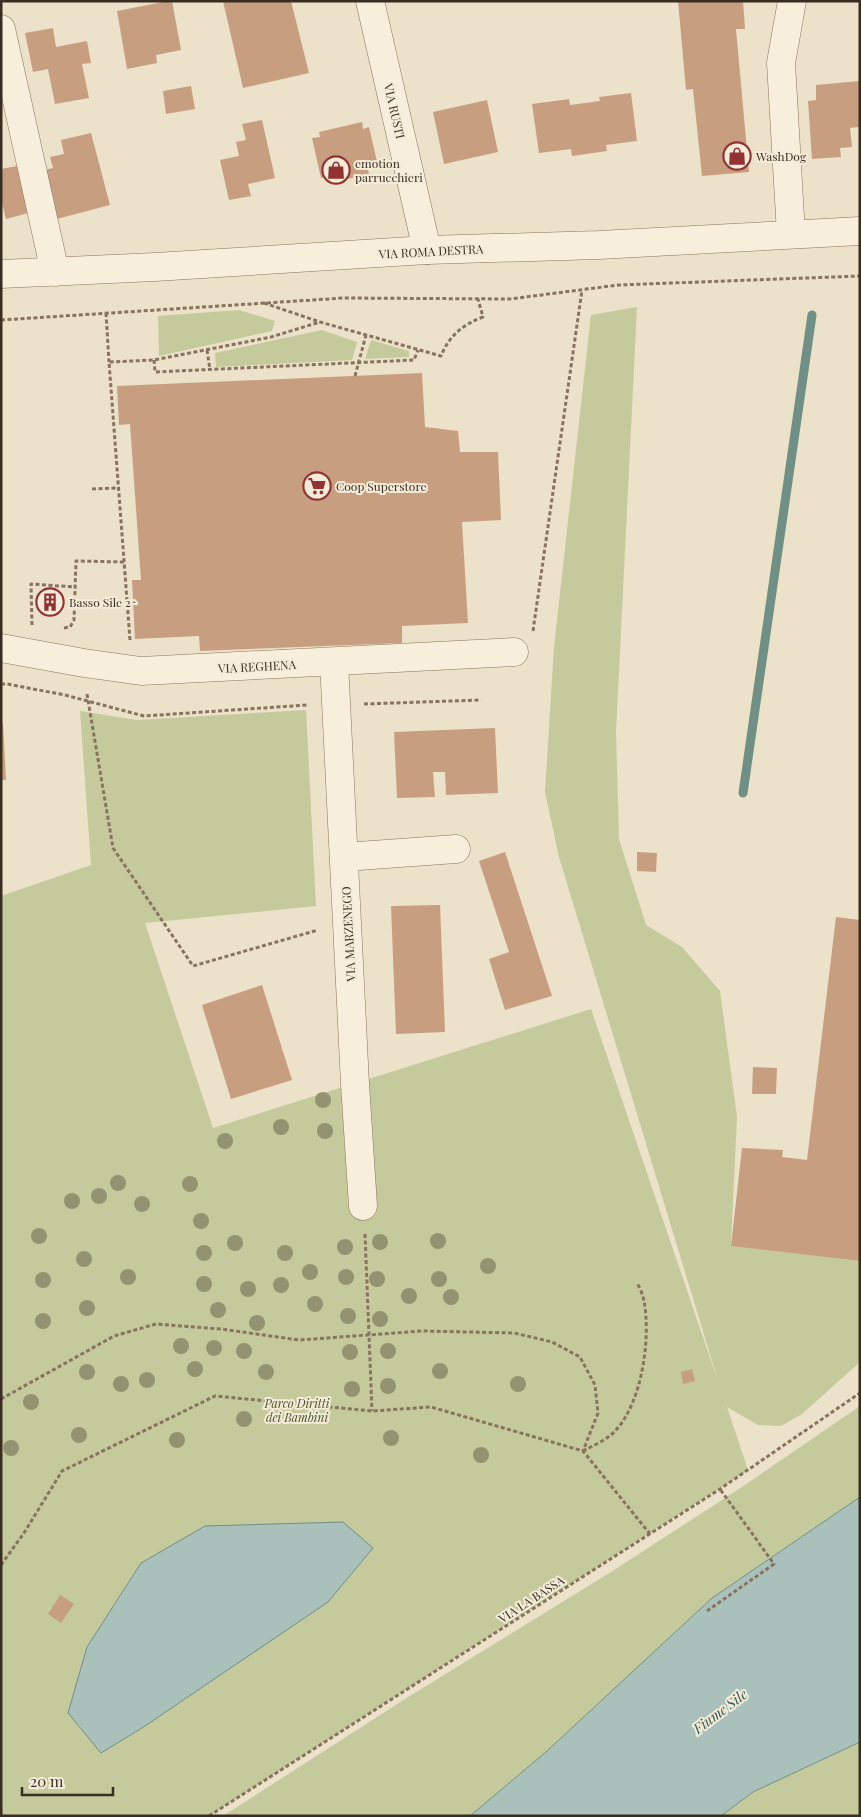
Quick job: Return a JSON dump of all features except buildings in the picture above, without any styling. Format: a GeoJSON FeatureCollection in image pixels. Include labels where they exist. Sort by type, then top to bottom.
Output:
{"type":"FeatureCollection","features":[{"type":"Feature","properties":{"kind":"street","name":"VIA RUSTI"},"geometry":{"type":"LineString","coordinates":[[370,1],[427,250]]}},
{"type":"Feature","properties":{"kind":"street"},"geometry":{"type":"LineString","coordinates":[[791,234],[781,63],[792,1]]}},
{"type":"Feature","properties":{"kind":"street"},"geometry":{"type":"LineString","coordinates":[[1,29],[55,272]]}},
{"type":"Feature","properties":{"kind":"street","name":"VIA ROMA DESTRA"},"geometry":{"type":"LineString","coordinates":[[1,274],[427,250],[599,244],[860,231]]}},
{"type":"Feature","properties":{"kind":"street","name":"VIA REGHENA"},"geometry":{"type":"LineString","coordinates":[[1,648],[141,671],[514,652]]}},
{"type":"Feature","properties":{"kind":"street","name":"VIA MARZENEGO"},"geometry":{"type":"LineString","coordinates":[[334,662],[323,705],[344,857],[364,1216]]}},
{"type":"Feature","properties":{"kind":"street"},"geometry":{"type":"LineString","coordinates":[[344,857],[456,849]]}},
{"type":"Feature","properties":{"kind":"path"},"geometry":{"type":"LineString","coordinates":[[1,320],[344,298],[510,299],[618,285],[860,276]]}},
{"type":"Feature","properties":{"kind":"path"},"geometry":{"type":"LineString","coordinates":[[514,652],[531,640],[582,290]]}},
{"type":"Feature","properties":{"kind":"path"},"geometry":{"type":"LineString","coordinates":[[261,302],[320,322],[441,356],[446,344],[456,332],[469,322],[483,317],[478,299]]}},
{"type":"Feature","properties":{"kind":"path"},"geometry":{"type":"LineString","coordinates":[[106,313],[130,648]]}},
{"type":"Feature","properties":{"kind":"path"},"geometry":{"type":"LineString","coordinates":[[109,362],[154,360],[207,350],[271,337],[320,322]]}},
{"type":"Feature","properties":{"kind":"path"},"geometry":{"type":"LineString","coordinates":[[354,376],[366,335]]}},
{"type":"Feature","properties":{"kind":"path"},"geometry":{"type":"LineString","coordinates":[[207,350],[210,370]]}},
{"type":"Feature","properties":{"kind":"path"},"geometry":{"type":"LineString","coordinates":[[154,360],[155,372],[210,370],[414,360],[418,350]]}},
{"type":"Feature","properties":{"kind":"path"},"geometry":{"type":"LineString","coordinates":[[92,489],[119,488]]}},
{"type":"Feature","properties":{"kind":"path"},"geometry":{"type":"LineString","coordinates":[[70,627],[74,620],[76,561],[124,562]]}},
{"type":"Feature","properties":{"kind":"path"},"geometry":{"type":"LineString","coordinates":[[32,626],[31,584],[75,587]]}},
{"type":"Feature","properties":{"kind":"path"},"geometry":{"type":"LineString","coordinates":[[84,663],[88,700],[113,848],[193,966],[347,922]]}},
{"type":"Feature","properties":{"kind":"path"},"geometry":{"type":"LineString","coordinates":[[1,684],[88,700],[144,716],[323,705],[481,700]]}},
{"type":"Feature","properties":{"kind":"path"},"geometry":{"type":"LineString","coordinates":[[364,1216],[372,1411]]}},
{"type":"Feature","properties":{"kind":"path"},"geometry":{"type":"LineString","coordinates":[[583,1451],[616,1431],[628,1414],[636,1396],[646,1335],[644,1300],[637,1283]]}},
{"type":"Feature","properties":{"kind":"path"},"geometry":{"type":"LineString","coordinates":[[1,1399],[114,1336],[156,1324],[221,1329],[299,1340],[422,1331],[514,1333],[552,1342],[580,1357],[595,1385],[598,1413],[583,1451]]}},
{"type":"Feature","properties":{"kind":"path","name":"VIA LA BASSA"},"geometry":{"type":"LineString","coordinates":[[209,1816],[720,1489],[860,1393]]}},
{"type":"Feature","properties":{"kind":"path"},"geometry":{"type":"LineString","coordinates":[[1,1565],[24,1533],[62,1471],[215,1396],[372,1411],[431,1407],[583,1451],[650,1534]]}},
{"type":"Feature","properties":{"kind":"path"},"geometry":{"type":"LineString","coordinates":[[706,1611],[774,1564],[720,1489]]}},
{"type":"Feature","properties":{"kind":"green space","name":"Parco Diritti dei Bambini"},"geometry":{"type":"Polygon","coordinates":[[[637,307],[616,732],[619,839],[646,925],[682,947],[720,991],[737,1117],[731,1245],[860,1261],[860,1362],[802,1414],[781,1426],[758,1425],[727,1407],[748,1470],[209,1816],[1,1816],[1,896],[91,865],[80,711],[137,720],[306,710],[316,906],[145,923],[213,1128],[591,1009],[719,1384],[559,857],[545,792],[554,647],[591,315],[637,307]]]}},
{"type":"Feature","properties":{"kind":"green space"},"geometry":{"type":"Polygon","coordinates":[[[239,310],[275,321],[272,331],[159,356],[158,316],[239,310]]]}},
{"type":"Feature","properties":{"kind":"green space"},"geometry":{"type":"Polygon","coordinates":[[[322,330],[357,342],[352,360],[216,367],[215,353],[322,330]]]}},
{"type":"Feature","properties":{"kind":"green space"},"geometry":{"type":"Polygon","coordinates":[[[371,340],[409,351],[409,357],[365,359],[371,340]]]}},
{"type":"Feature","properties":{"kind":"green space"},"geometry":{"type":"Polygon","coordinates":[[[860,1406],[860,1497],[712,1598],[547,1751],[470,1816],[223,1816],[405,1699],[611,1572],[745,1485],[860,1406]]]}},
{"type":"Feature","properties":{"kind":"green space"},"geometry":{"type":"Polygon","coordinates":[[[860,1742],[860,1816],[721,1816],[753,1792],[860,1742]]]}},
{"type":"Feature","properties":{"kind":"water","name":"Fiume Sile"},"geometry":{"type":"Polygon","coordinates":[[[860,1497],[860,1742],[753,1792],[721,1816],[470,1816],[547,1751],[712,1598],[860,1497]]]}},
{"type":"Feature","properties":{"kind":"water"},"geometry":{"type":"Polygon","coordinates":[[[343,1522],[373,1548],[328,1602],[142,1728],[101,1753],[68,1713],[87,1647],[141,1563],[205,1526],[343,1522]]]}},
{"type":"Feature","properties":{"kind":"waterway"},"geometry":{"type":"LineString","coordinates":[[743,793],[812,315]]}},
{"type":"Feature","properties":{"kind":"place","name":"WashDog"},"geometry":{"type":"Point","coordinates":[737,156]}},
{"type":"Feature","properties":{"kind":"place","name":"emotion parrucchieri"},"geometry":{"type":"Point","coordinates":[336,170]}},
{"type":"Feature","properties":{"kind":"place","name":"Coop Superstore"},"geometry":{"type":"Point","coordinates":[317,486]}},
{"type":"Feature","properties":{"kind":"place","name":"Basso Sile 2^"},"geometry":{"type":"Point","coordinates":[50,602]}}]}
